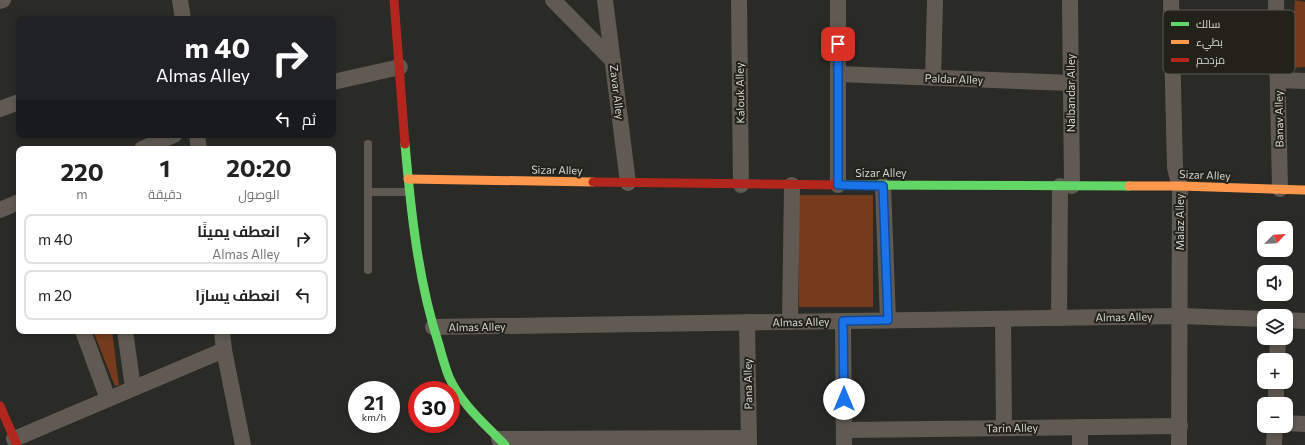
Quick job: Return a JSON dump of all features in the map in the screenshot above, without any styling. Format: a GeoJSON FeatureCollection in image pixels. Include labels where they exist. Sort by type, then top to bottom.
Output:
{"type":"FeatureCollection","features":[{"type":"Feature","properties":{"kind":"street"},"geometry":{"type":"LineString","coordinates":[[180,0],[183,16]]}},
{"type":"Feature","properties":{"kind":"street"},"geometry":{"type":"LineString","coordinates":[[394,0],[408,179],[422,283],[433,327],[449,377],[462,399],[502,442],[749,441]]}},
{"type":"Feature","properties":{"kind":"street"},"geometry":{"type":"LineString","coordinates":[[553,0],[613,61]]}},
{"type":"Feature","properties":{"kind":"street","name":"Zavar Alley"},"geometry":{"type":"LineString","coordinates":[[605,0],[628,183]]}},
{"type":"Feature","properties":{"kind":"street","name":"Kalouk Alley"},"geometry":{"type":"LineString","coordinates":[[739,0],[741,185]]}},
{"type":"Feature","properties":{"kind":"street"},"geometry":{"type":"LineString","coordinates":[[838,0],[838,185]]}},
{"type":"Feature","properties":{"kind":"street"},"geometry":{"type":"LineString","coordinates":[[933,78],[935,0]]}},
{"type":"Feature","properties":{"kind":"street","name":"Nalbandar Alley"},"geometry":{"type":"LineString","coordinates":[[1060,318],[1071,83],[1070,0]]}},
{"type":"Feature","properties":{"kind":"street","name":"Malaz Alley"},"geometry":{"type":"LineString","coordinates":[[1171,0],[1171,10]]}},
{"type":"Feature","properties":{"kind":"street","name":"Banav Alley"},"geometry":{"type":"LineString","coordinates":[[1276,0],[1276,10]]}},
{"type":"Feature","properties":{"kind":"street"},"geometry":{"type":"LineString","coordinates":[[336,81],[400,67]]}},
{"type":"Feature","properties":{"kind":"street","name":"Paldar Alley"},"geometry":{"type":"LineString","coordinates":[[838,74],[1071,83]]}},
{"type":"Feature","properties":{"kind":"street","name":"Malaz Alley"},"geometry":{"type":"LineString","coordinates":[[1173,74],[1175,168],[1180,186],[1179,445]]}},
{"type":"Feature","properties":{"kind":"street","name":"Banav Alley"},"geometry":{"type":"LineString","coordinates":[[1278,74],[1280,190]]}},
{"type":"Feature","properties":{"kind":"street"},"geometry":{"type":"LineString","coordinates":[[1278,80],[1305,81]]}},
{"type":"Feature","properties":{"kind":"street"},"geometry":{"type":"LineString","coordinates":[[0,109],[16,103]]}},
{"type":"Feature","properties":{"kind":"street"},"geometry":{"type":"LineString","coordinates":[[149,146],[167,138]]}},
{"type":"Feature","properties":{"kind":"street","name":"Sizar Alley"},"geometry":{"type":"LineString","coordinates":[[408,179],[741,185],[1180,186],[1305,190]]}},
{"type":"Feature","properties":{"kind":"street"},"geometry":{"type":"LineString","coordinates":[[790,322],[792,185]]}},
{"type":"Feature","properties":{"kind":"street"},"geometry":{"type":"LineString","coordinates":[[883,186],[888,320]]}},
{"type":"Feature","properties":{"kind":"street"},"geometry":{"type":"LineString","coordinates":[[0,210],[16,203]]}},
{"type":"Feature","properties":{"kind":"street","name":"Almas Alley"},"geometry":{"type":"LineString","coordinates":[[433,327],[1180,316],[1257,319]]}},
{"type":"Feature","properties":{"kind":"street"},"geometry":{"type":"LineString","coordinates":[[1003,319],[1004,428]]}},
{"type":"Feature","properties":{"kind":"street"},"geometry":{"type":"LineString","coordinates":[[1293,320],[1305,321]]}},
{"type":"Feature","properties":{"kind":"street"},"geometry":{"type":"LineString","coordinates":[[843,321],[844,438]]}},
{"type":"Feature","properties":{"kind":"street","name":"Pana Alley"},"geometry":{"type":"LineString","coordinates":[[747,322],[749,441]]}},
{"type":"Feature","properties":{"kind":"street"},"geometry":{"type":"LineString","coordinates":[[83,334],[108,399]]}},
{"type":"Feature","properties":{"kind":"street"},"geometry":{"type":"LineString","coordinates":[[125,334],[133,388]]}},
{"type":"Feature","properties":{"kind":"street"},"geometry":{"type":"LineString","coordinates":[[222,334],[224,350],[243,445]]}},
{"type":"Feature","properties":{"kind":"street"},"geometry":{"type":"LineString","coordinates":[[0,406],[15,442],[108,399],[224,350]]}},
{"type":"Feature","properties":{"kind":"street"},"geometry":{"type":"LineString","coordinates":[[1293,423],[1305,424]]}},
{"type":"Feature","properties":{"kind":"street","name":"Tarin Alley"},"geometry":{"type":"LineString","coordinates":[[844,438],[1004,428],[1180,426]]}},
{"type":"Feature","properties":{"kind":"street"},"geometry":{"type":"LineString","coordinates":[[1080,427],[1080,445]]}},
{"type":"Feature","properties":{"kind":"street"},"geometry":{"type":"LineString","coordinates":[[1274,445],[1275,433]]}},
{"type":"Feature","properties":{"kind":"lane"},"geometry":{"type":"LineString","coordinates":[[368,144],[368,270]]}},
{"type":"Feature","properties":{"kind":"lane"},"geometry":{"type":"LineString","coordinates":[[368,192],[410,192]]}},
{"type":"Feature","properties":{"kind":"shaded area"},"geometry":{"type":"Polygon","coordinates":[[[1295,0],[1305,2],[1305,67],[1295,68],[1295,0]]]}},
{"type":"Feature","properties":{"kind":"shaded area"},"geometry":{"type":"Polygon","coordinates":[[[799,195],[873,195],[873,307],[799,307],[799,195]]]}},
{"type":"Feature","properties":{"kind":"shaded area"},"geometry":{"type":"Polygon","coordinates":[[[94,334],[112,334],[119,385],[115,386],[94,334]]]}},
{"type":"Feature","properties":{"kind":"traffic: fast"},"geometry":{"type":"LineString","coordinates":[[405,144],[416,246],[432,321],[446,369],[460,396],[505,445]]}},
{"type":"Feature","properties":{"kind":"traffic: fast"},"geometry":{"type":"LineString","coordinates":[[838,185],[1129,186]]}},
{"type":"Feature","properties":{"kind":"traffic: slow"},"geometry":{"type":"LineString","coordinates":[[408,179],[593,182]]}},
{"type":"Feature","properties":{"kind":"traffic: slow"},"geometry":{"type":"LineString","coordinates":[[1129,186],[1305,190]]}},
{"type":"Feature","properties":{"kind":"traffic: jam"},"geometry":{"type":"LineString","coordinates":[[394,0],[405,144]]}},
{"type":"Feature","properties":{"kind":"traffic: jam"},"geometry":{"type":"LineString","coordinates":[[593,182],[838,185]]}},
{"type":"Feature","properties":{"kind":"traffic: jam"},"geometry":{"type":"LineString","coordinates":[[0,406],[17,445]]}},
{"type":"Feature","properties":{"kind":"route"},"geometry":{"type":"LineString","coordinates":[[838,44],[838,185],[883,186],[888,320],[843,321],[844,399]]}}]}
